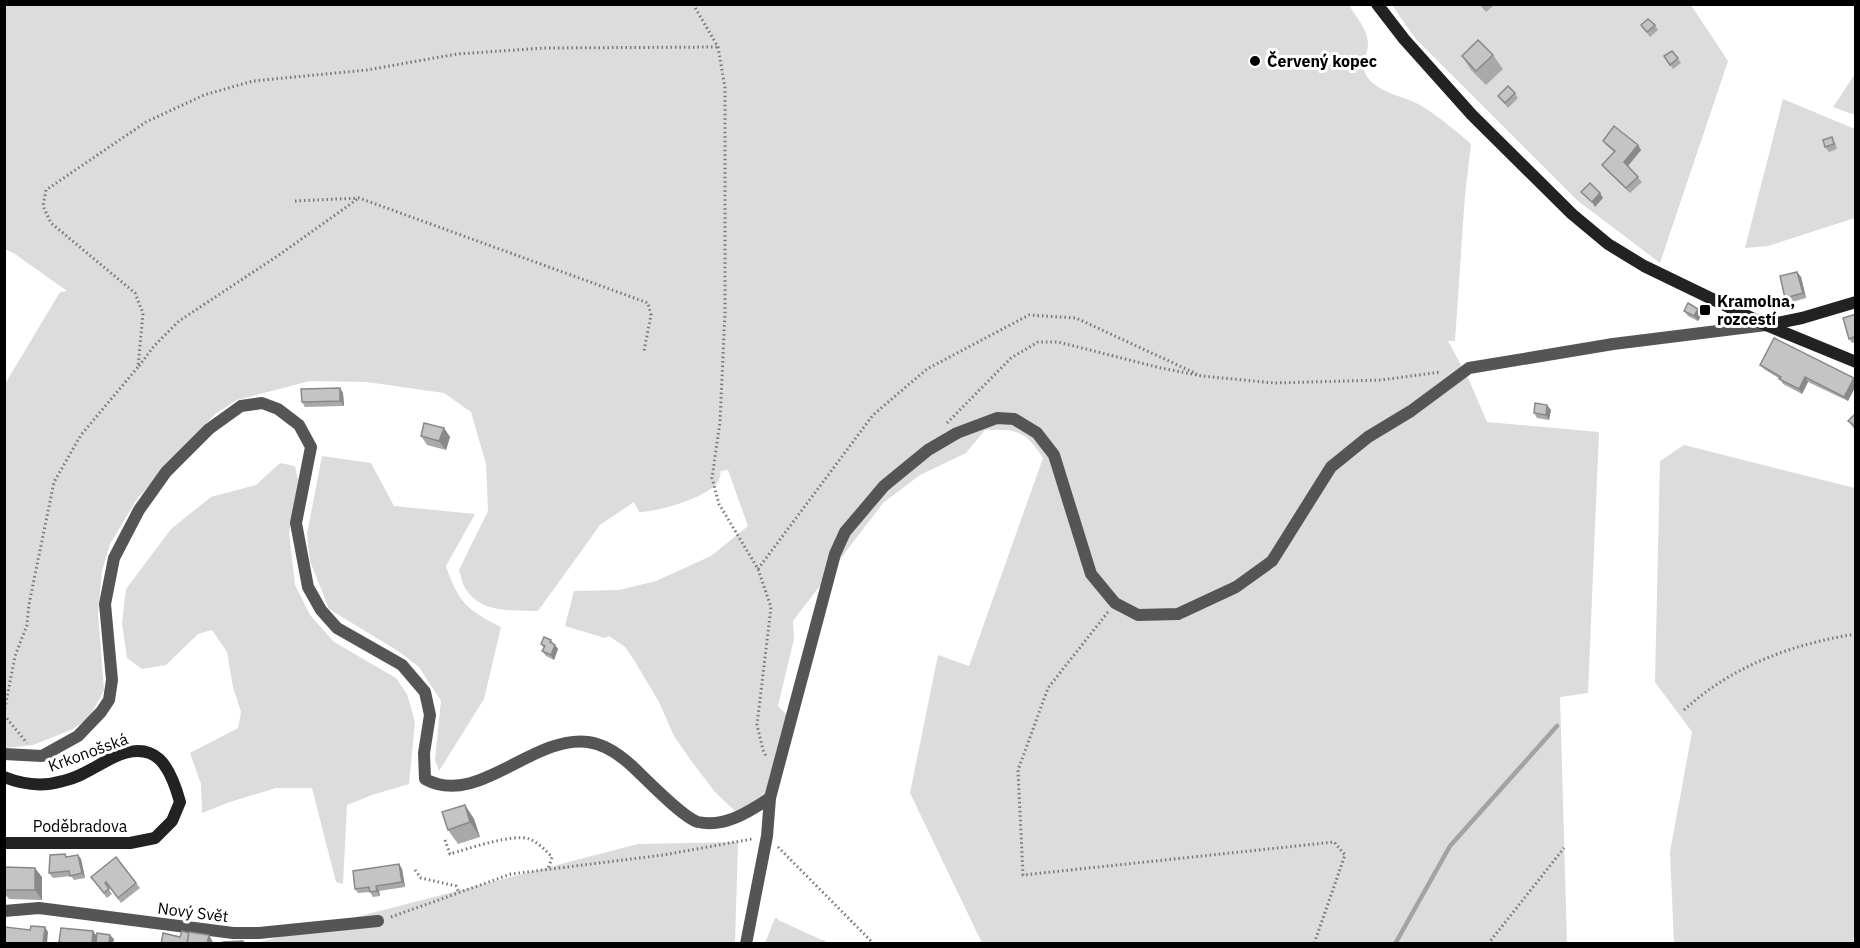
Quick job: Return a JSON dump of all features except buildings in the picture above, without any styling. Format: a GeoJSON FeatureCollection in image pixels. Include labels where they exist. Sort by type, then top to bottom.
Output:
{"type":"FeatureCollection","features":[{"type":"Feature","properties":{"kind":"street"},"geometry":{"type":"LineString","coordinates":[[1377,4],[1404,39],[1472,116],[1572,214],[1608,244],[1644,266],[1766,325],[1856,362]]}},
{"type":"Feature","properties":{"kind":"street"},"geometry":{"type":"LineString","coordinates":[[746,944],[767,836],[770,798],[835,554],[845,532],[884,486],[928,450],[957,433],[997,418],[1014,419],[1036,433],[1054,455],[1091,574],[1115,603],[1138,615],[1178,614],[1236,587],[1272,561],[1331,467],[1368,437],[1411,411],[1469,368],[1613,344],[1766,325],[1802,318],[1856,302]]}},
{"type":"Feature","properties":{"kind":"street"},"geometry":{"type":"LineString","coordinates":[[4,754],[42,756],[78,736],[101,712],[109,700],[112,680],[105,604],[114,558],[139,510],[166,472],[209,429],[241,406],[262,403],[278,409],[299,425],[311,447],[296,524],[308,587],[321,610],[337,628],[402,665],[425,692],[430,715],[424,753],[425,779],[436,785],[455,787],[483,779],[549,746],[570,741],[590,742],[624,759],[670,803],[697,822],[722,822],[746,814],[770,798]]}},
{"type":"Feature","properties":{"kind":"street","name":"Krkonošská"},"geometry":{"type":"LineString","coordinates":[[4,777],[27,784],[58,783],[77,777],[116,756],[143,750],[162,760],[174,780],[180,802],[172,821],[155,838]]}},
{"type":"Feature","properties":{"kind":"street","name":"Poděbradova"},"geometry":{"type":"LineString","coordinates":[[4,843],[130,843],[155,838]]}},
{"type":"Feature","properties":{"kind":"street","name":"Nový Svět"},"geometry":{"type":"LineString","coordinates":[[4,911],[39,908],[233,933],[260,933],[378,921]]}},
{"type":"Feature","properties":{"kind":"path"},"geometry":{"type":"LineString","coordinates":[[693,4],[718,47],[724,88],[725,312],[720,423],[712,478],[719,504],[758,569],[771,607],[757,725],[763,750],[776,775]]}},
{"type":"Feature","properties":{"kind":"path"},"geometry":{"type":"LineString","coordinates":[[138,367],[142,313],[135,293],[51,223],[43,206],[46,190],[146,122],[204,95],[253,81],[367,70],[457,54],[544,48],[718,47]]}},
{"type":"Feature","properties":{"kind":"path"},"geometry":{"type":"LineString","coordinates":[[42,756],[20,736],[4,714],[15,656],[27,625],[29,604],[54,482],[81,435],[154,346],[179,321],[270,261],[359,198]]}},
{"type":"Feature","properties":{"kind":"path"},"geometry":{"type":"LineString","coordinates":[[295,201],[359,198],[648,303],[651,315],[644,351]]}},
{"type":"Feature","properties":{"kind":"path"},"geometry":{"type":"LineString","coordinates":[[758,569],[873,415],[927,369],[1029,315],[1076,318],[1202,376]]}},
{"type":"Feature","properties":{"kind":"path"},"geometry":{"type":"LineString","coordinates":[[944,427],[949,419],[1011,358],[1038,342],[1058,342],[1202,376],[1274,383],[1381,380],[1469,368]]}},
{"type":"Feature","properties":{"kind":"path"},"geometry":{"type":"LineString","coordinates":[[1115,603],[1047,688],[1018,770],[1023,875],[1334,842],[1345,855],[1314,944]]}},
{"type":"Feature","properties":{"kind":"path"},"geometry":{"type":"LineString","coordinates":[[1684,710],[1706,690],[1770,655],[1835,637],[1856,634]]}},
{"type":"Feature","properties":{"kind":"path"},"geometry":{"type":"LineString","coordinates":[[378,921],[511,874],[663,855],[767,836],[874,944]]}},
{"type":"Feature","properties":{"kind":"path"},"geometry":{"type":"LineString","coordinates":[[445,840],[450,854],[493,841],[527,837],[552,856],[548,869]]}},
{"type":"Feature","properties":{"kind":"path"},"geometry":{"type":"LineString","coordinates":[[1488,944],[1564,848]]}},
{"type":"Feature","properties":{"kind":"path"},"geometry":{"type":"LineString","coordinates":[[415,870],[421,878],[456,886],[459,892]]}},
{"type":"Feature","properties":{"kind":"shaded area"},"geometry":{"type":"Polygon","coordinates":[[[5,5],[1349,5],[1362,24],[1368,40],[1363,66],[1369,80],[1382,89],[1420,105],[1471,144],[1465,195],[1455,341],[1448,341],[1469,380],[1487,422],[1599,432],[1588,693],[1560,697],[1567,943],[982,943],[910,793],[938,655],[969,666],[1043,458],[1025,437],[1005,430],[985,430],[966,453],[920,475],[883,503],[793,621],[794,639],[778,706],[787,715],[765,795],[737,813],[715,792],[674,736],[659,702],[625,647],[609,636],[605,638],[565,626],[574,591],[619,590],[656,581],[711,556],[748,526],[728,470],[721,471],[719,480],[714,486],[695,498],[639,512],[634,502],[600,525],[538,611],[497,609],[479,602],[472,596],[464,586],[459,570],[488,511],[486,464],[471,412],[444,393],[367,382],[310,381],[237,400],[215,414],[137,499],[110,544],[102,571],[98,614],[104,690],[89,718],[71,730],[33,745],[5,748],[5,384],[60,292],[67,291],[5,249],[5,5]]]}},
{"type":"Feature","properties":{"kind":"shaded area"},"geometry":{"type":"Polygon","coordinates":[[[1392,5],[1691,5],[1728,61],[1660,263],[1578,201],[1415,38],[1392,5]]]}},
{"type":"Feature","properties":{"kind":"shaded area"},"geometry":{"type":"Polygon","coordinates":[[[1855,74],[1855,115],[1833,107],[1855,74]]]}},
{"type":"Feature","properties":{"kind":"shaded area"},"geometry":{"type":"Polygon","coordinates":[[[1783,99],[1855,129],[1855,218],[1768,246],[1745,248],[1783,99]]]}},
{"type":"Feature","properties":{"kind":"shaded area"},"geometry":{"type":"Polygon","coordinates":[[[1684,445],[1855,488],[1855,943],[1674,943],[1670,852],[1692,732],[1655,682],[1660,461],[1684,445]]]}},
{"type":"Feature","properties":{"kind":"shaded area"},"geometry":{"type":"Polygon","coordinates":[[[322,456],[371,463],[394,506],[475,514],[446,566],[465,604],[501,627],[484,699],[439,771],[435,760],[441,701],[419,667],[398,651],[329,609],[310,561],[307,534],[322,456]]]}},
{"type":"Feature","properties":{"kind":"shaded area"},"geometry":{"type":"Polygon","coordinates":[[[280,463],[295,466],[298,480],[289,533],[295,585],[310,615],[334,642],[396,678],[407,694],[415,722],[409,784],[347,805],[343,884],[336,882],[312,788],[276,788],[202,813],[201,784],[190,753],[238,728],[241,712],[233,687],[227,652],[212,630],[198,634],[166,665],[142,669],[127,658],[122,623],[126,589],[171,529],[211,497],[256,485],[280,463]]]}},
{"type":"Feature","properties":{"kind":"shaded area"},"geometry":{"type":"Polygon","coordinates":[[[738,842],[735,943],[252,944],[638,844],[738,842]]]}},
{"type":"Feature","properties":{"kind":"shaded area"},"geometry":{"type":"Polygon","coordinates":[[[775,918],[825,940],[825,943],[765,943],[775,918]]]}},
{"type":"Feature","properties":{"kind":"waterway"},"geometry":{"type":"LineString","coordinates":[[1395,944],[1450,846],[1557,726]]}},
{"type":"Feature","properties":{"kind":"place","name":"Červený kopec"},"geometry":{"type":"Point","coordinates":[1255,61]}},
{"type":"Feature","properties":{"kind":"place","name":"Kramolna, rozcestí"},"geometry":{"type":"Point","coordinates":[1705,310]}}]}
